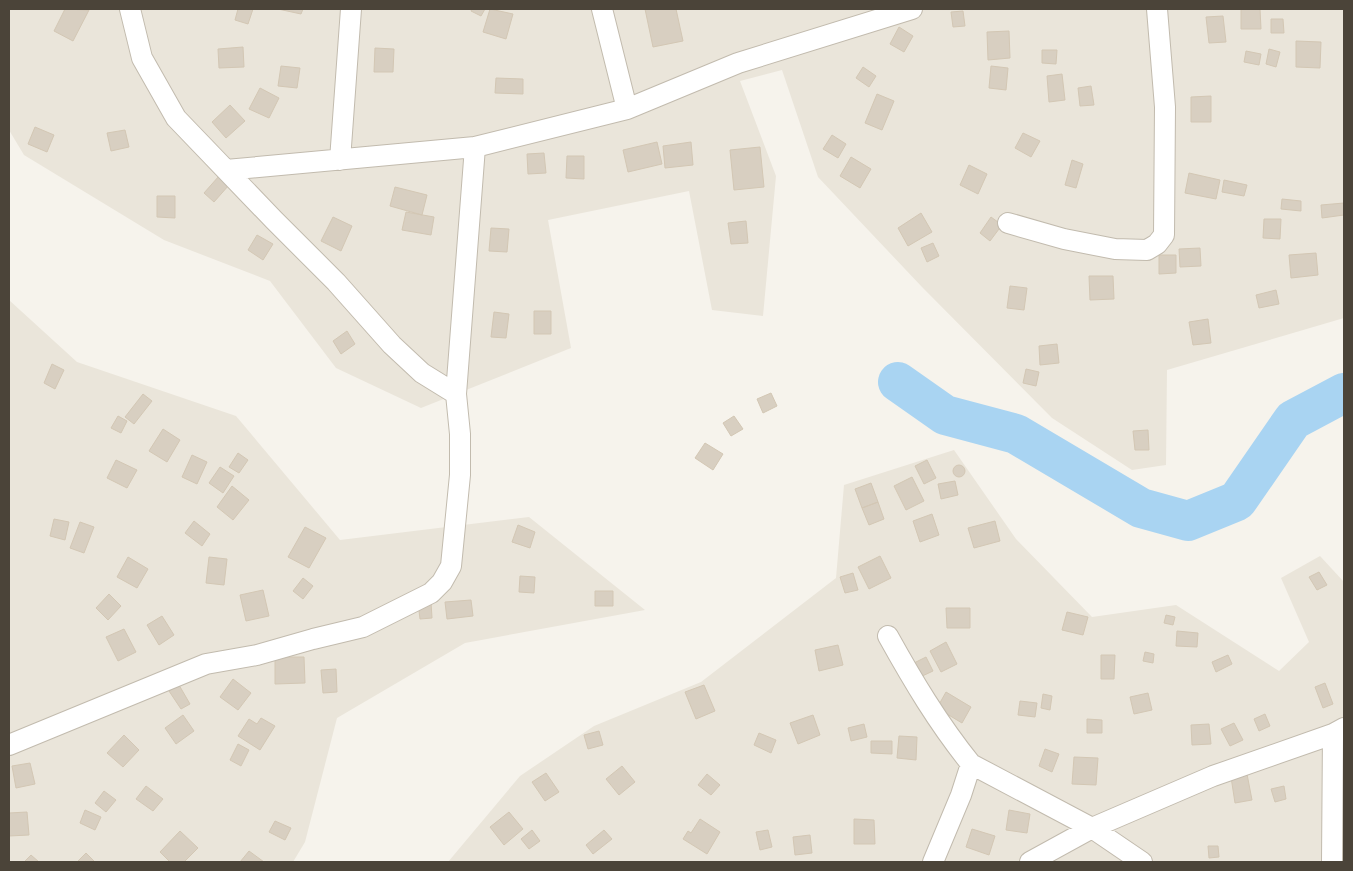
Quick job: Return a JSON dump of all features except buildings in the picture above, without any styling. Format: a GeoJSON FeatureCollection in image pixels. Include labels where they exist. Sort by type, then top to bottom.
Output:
{"type":"FeatureCollection","features":[{"type":"Feature","properties":{"kind":"street"},"geometry":{"type":"LineString","coordinates":[[130,9],[142,58],[176,118],[336,282],[392,345],[422,373],[456,394]]}},
{"type":"Feature","properties":{"kind":"street"},"geometry":{"type":"LineString","coordinates":[[340,160],[351,9]]}},
{"type":"Feature","properties":{"kind":"street"},"geometry":{"type":"LineString","coordinates":[[602,9],[627,109]]}},
{"type":"Feature","properties":{"kind":"street"},"geometry":{"type":"LineString","coordinates":[[1008,223],[1064,239],[1116,249],[1147,250],[1158,244],[1164,235],[1165,107],[1157,9]]}},
{"type":"Feature","properties":{"kind":"street"},"geometry":{"type":"LineString","coordinates":[[226,170],[475,147],[627,109],[738,63],[904,10]]}},
{"type":"Feature","properties":{"kind":"street"},"geometry":{"type":"LineString","coordinates":[[9,745],[206,664],[257,655],[363,627],[431,593],[442,582],[451,566],[460,475],[460,434],[456,394],[475,147]]}},
{"type":"Feature","properties":{"kind":"street"},"geometry":{"type":"LineString","coordinates":[[888,636],[922,696],[970,764],[1092,828],[1142,862]]}},
{"type":"Feature","properties":{"kind":"street"},"geometry":{"type":"LineString","coordinates":[[1030,862],[1092,828],[1213,776],[1339,731],[1332,862]]}},
{"type":"Feature","properties":{"kind":"street"},"geometry":{"type":"LineString","coordinates":[[933,862],[961,795],[970,764]]}},
{"type":"Feature","properties":{"kind":"shaded area"},"geometry":{"type":"Polygon","coordinates":[[[9,9],[1344,9],[1344,318],[1167,370],[1166,465],[1132,470],[1052,418],[922,287],[818,177],[782,70],[740,81],[776,176],[763,316],[712,310],[689,191],[548,220],[571,348],[421,408],[336,368],[270,281],[164,240],[24,155],[9,130],[9,9]]]}},
{"type":"Feature","properties":{"kind":"shaded area"},"geometry":{"type":"Polygon","coordinates":[[[9,300],[77,362],[236,416],[340,540],[529,517],[645,610],[465,643],[337,718],[305,842],[293,862],[9,862],[9,300]]]}},
{"type":"Feature","properties":{"kind":"shaded area"},"geometry":{"type":"Polygon","coordinates":[[[954,450],[1016,539],[1092,617],[1176,605],[1279,671],[1309,642],[1281,578],[1320,556],[1344,582],[1344,862],[448,862],[520,776],[594,726],[701,682],[836,578],[844,485],[954,450]]]}},
{"type":"Feature","properties":{"kind":"waterway"},"geometry":{"type":"LineString","coordinates":[[898,382],[945,415],[1016,434],[1141,508],[1188,521],[1237,501],[1293,420],[1344,393]]}}]}
